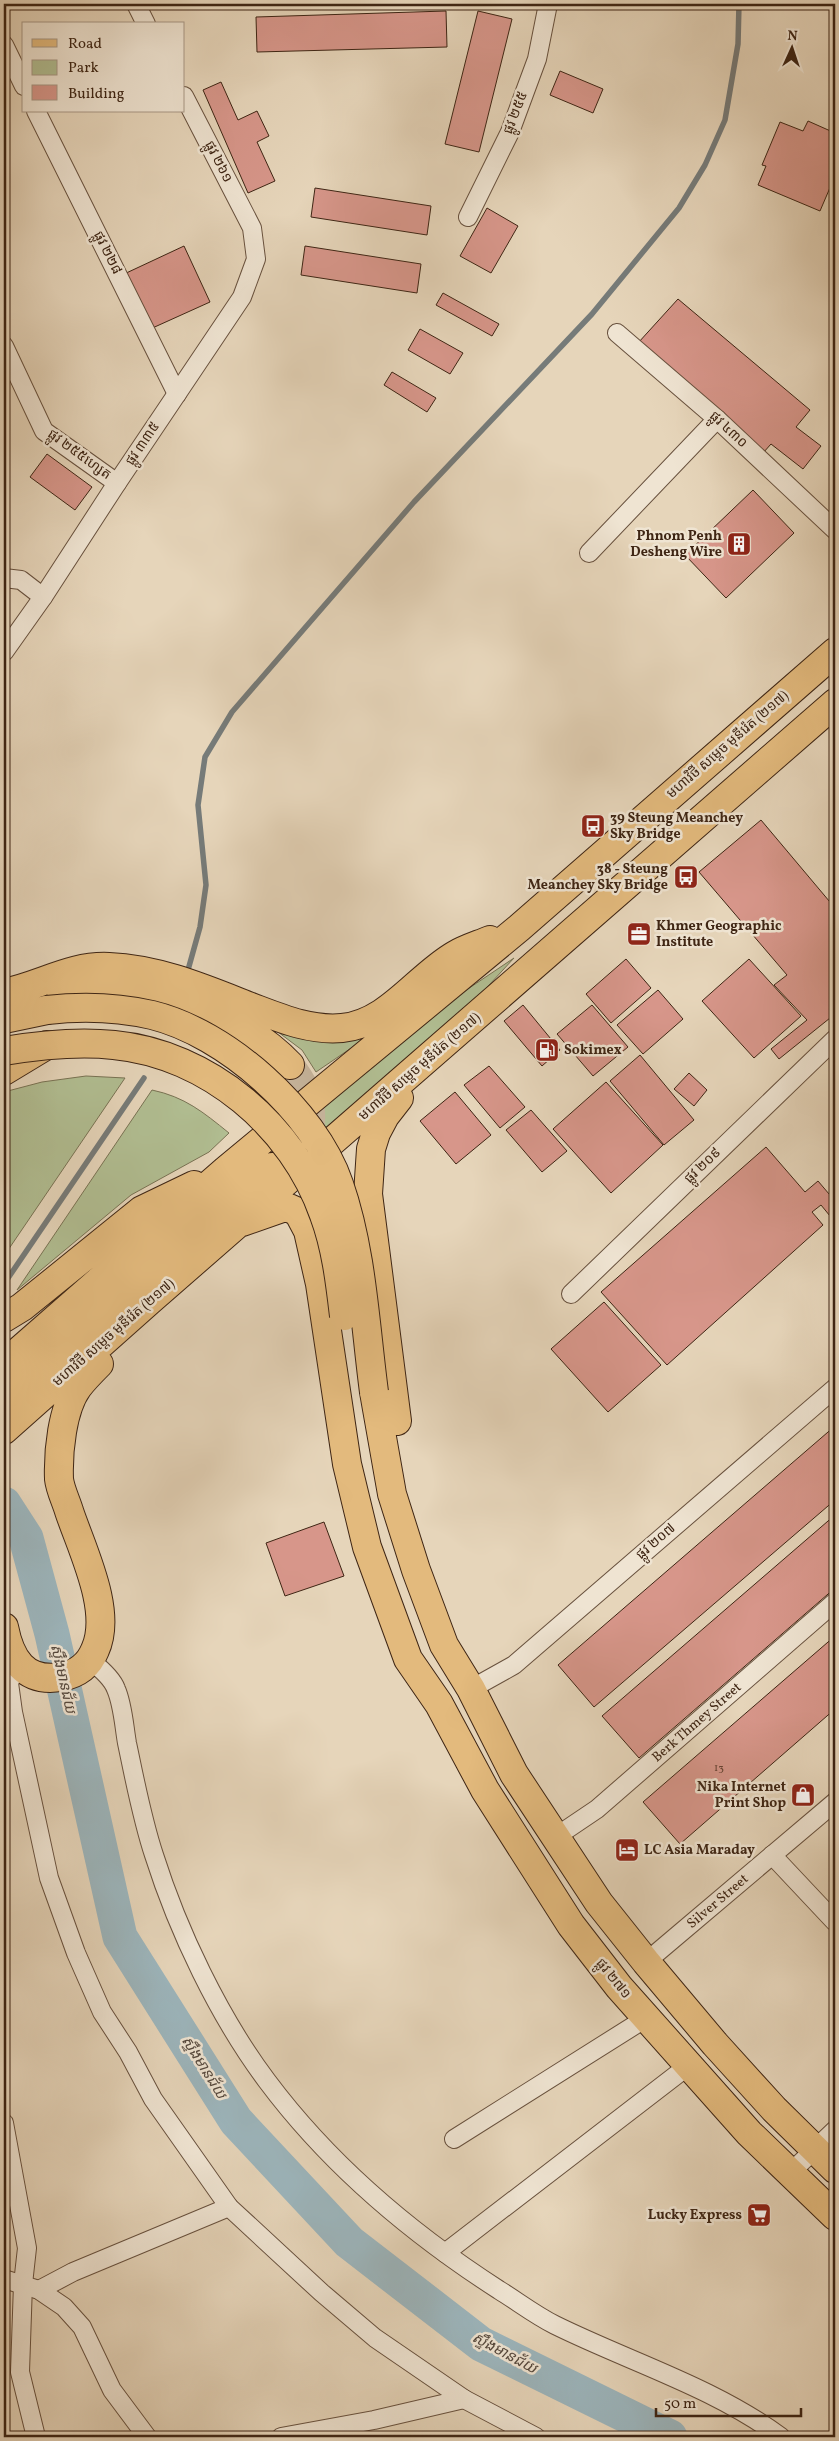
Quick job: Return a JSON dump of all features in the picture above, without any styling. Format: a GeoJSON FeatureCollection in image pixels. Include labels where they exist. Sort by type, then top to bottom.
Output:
{"type":"FeatureCollection","features":[{"type":"Feature","properties":{"kind":"main road","name":"មហាវិថី សម្តេច មុនីរ៉េត (២១៧)"},"geometry":{"type":"LineString","coordinates":[[4,1430],[47,1359],[226,1170],[519,928],[835,652]]}},
{"type":"Feature","properties":{"kind":"main road","name":"មហាវិថី សម្តេច មុនីរ៉េត (២១៧)"},"geometry":{"type":"LineString","coordinates":[[4,1364],[47,1359],[149,1301],[418,1069],[835,703]]}},
{"type":"Feature","properties":{"kind":"main road"},"geometry":{"type":"LineString","coordinates":[[9,1008],[73,970],[107,967],[133,969],[188,983],[295,1023],[342,1028],[360,1024],[385,1010],[455,955],[519,928]]}},
{"type":"Feature","properties":{"kind":"main road"},"geometry":{"type":"LineString","coordinates":[[9,1008],[76,986],[122,988],[159,994],[216,1015],[246,1031],[278,1052],[290,1065]]}},
{"type":"Feature","properties":{"kind":"main road"},"geometry":{"type":"LineString","coordinates":[[9,1008],[47,1010],[101,1008],[146,1014],[176,1023],[201,1035],[244,1062],[269,1083],[293,1109],[328,1160],[346,1205],[354,1241],[373,1497],[395,1570],[425,1652],[440,1704]]}},
{"type":"Feature","properties":{"kind":"main road"},"geometry":{"type":"LineString","coordinates":[[4,1072],[47,1045]]}},
{"type":"Feature","properties":{"kind":"main road"},"geometry":{"type":"LineString","coordinates":[[4,1051],[47,1045],[114,1045],[155,1053],[183,1063],[226,1087],[269,1124],[292,1152],[306,1175],[324,1215],[365,1393],[392,1494],[416,1570],[444,1645],[471,1689],[514,1774],[554,1838],[599,1903],[715,2044],[835,2169]]}},
{"type":"Feature","properties":{"kind":"main road"},"geometry":{"type":"LineString","coordinates":[[418,1069],[404,1093],[384,1116],[376,1133],[371,1149],[368,1194],[403,1460],[421,1528],[459,1638],[471,1689]]}},
{"type":"Feature","properties":{"kind":"main road"},"geometry":{"type":"LineString","coordinates":[[4,1399],[47,1359],[272,1167]]}},
{"type":"Feature","properties":{"kind":"main road"},"geometry":{"type":"LineString","coordinates":[[13,1313],[142,1210],[226,1170]]}},
{"type":"Feature","properties":{"kind":"main road"},"geometry":{"type":"LineString","coordinates":[[242,1222],[282,1208],[290,1208],[298,1212],[308,1231],[320,1284],[347,1464],[365,1538],[408,1659],[440,1704]]}},
{"type":"Feature","properties":{"kind":"main road"},"geometry":{"type":"LineString","coordinates":[[4,1627],[8,1646],[17,1664],[29,1672],[54,1678],[79,1671],[90,1662],[99,1641],[102,1623],[95,1590],[60,1481],[60,1442],[71,1401],[78,1387],[112,1350],[149,1301]]}},
{"type":"Feature","properties":{"kind":"main road","name":"ផ្លូវ ២៧១"},"geometry":{"type":"LineString","coordinates":[[440,1704],[484,1790],[525,1857],[572,1925],[646,2018],[688,2066],[790,2173],[835,2216]]}},
{"type":"Feature","properties":{"kind":"street"},"geometry":{"type":"LineString","coordinates":[[141,4],[146,22]]}},
{"type":"Feature","properties":{"kind":"street","name":"ផ្លូវ ២៥៥"},"geometry":{"type":"LineString","coordinates":[[468,217],[510,132],[537,59],[548,4]]}},
{"type":"Feature","properties":{"kind":"street"},"geometry":{"type":"LineString","coordinates":[[4,45],[22,82]]}},
{"type":"Feature","properties":{"kind":"street","name":"ផ្លូវ ២៦១"},"geometry":{"type":"LineString","coordinates":[[185,98],[252,228]]}},
{"type":"Feature","properties":{"kind":"street","name":"ផ្លូវ ២២៨"},"geometry":{"type":"LineString","coordinates":[[36,112],[177,394]]}},
{"type":"Feature","properties":{"kind":"street","name":"ផ្លូវ ៣៣៥"},"geometry":{"type":"LineString","coordinates":[[4,652],[43,597],[116,483],[242,297],[256,258],[252,228]]}},
{"type":"Feature","properties":{"kind":"street","name":"ផ្លូវ ៤៣០"},"geometry":{"type":"LineString","coordinates":[[617,333],[716,419],[835,530]]}},
{"type":"Feature","properties":{"kind":"street","name":"ផ្លូវ ២៥៥ហ្សេត"},"geometry":{"type":"LineString","coordinates":[[4,346],[44,431],[116,483]]}},
{"type":"Feature","properties":{"kind":"street"},"geometry":{"type":"LineString","coordinates":[[589,553],[716,419]]}},
{"type":"Feature","properties":{"kind":"street"},"geometry":{"type":"LineString","coordinates":[[4,578],[21,580],[43,597]]}},
{"type":"Feature","properties":{"kind":"street","name":"ផ្លូវ ២០៩"},"geometry":{"type":"LineString","coordinates":[[571,1294],[835,1039]]}},
{"type":"Feature","properties":{"kind":"street","name":"ផ្លូវ ២០៧"},"geometry":{"type":"LineString","coordinates":[[471,1689],[514,1665],[835,1388]]}},
{"type":"Feature","properties":{"kind":"street","name":"Berk Thmey Street"},"geometry":{"type":"LineString","coordinates":[[554,1838],[597,1809],[835,1602]]}},
{"type":"Feature","properties":{"kind":"street"},"geometry":{"type":"LineString","coordinates":[[90,1662],[103,1671],[116,1687],[139,1803],[171,1906],[196,1962],[237,2035],[266,2079],[292,2113],[363,2186],[445,2253],[552,2323],[705,2391],[781,2437]]}},
{"type":"Feature","properties":{"kind":"street"},"geometry":{"type":"LineString","coordinates":[[17,1664],[9,1683],[13,1712],[49,1878],[76,1953],[102,2012],[128,2052],[153,2099],[229,2207],[375,2338],[464,2399],[526,2435]]}},
{"type":"Feature","properties":{"kind":"street","name":"Silver Street"},"geometry":{"type":"LineString","coordinates":[[646,1962],[835,1802]]}},
{"type":"Feature","properties":{"kind":"street"},"geometry":{"type":"LineString","coordinates":[[772,1855],[835,1922]]}},
{"type":"Feature","properties":{"kind":"street"},"geometry":{"type":"LineString","coordinates":[[454,2139],[646,2018]]}},
{"type":"Feature","properties":{"kind":"street"},"geometry":{"type":"LineString","coordinates":[[445,2253],[688,2066]]}},
{"type":"Feature","properties":{"kind":"street"},"geometry":{"type":"LineString","coordinates":[[4,2123],[27,2248],[31,2287],[20,2372],[36,2437]]}},
{"type":"Feature","properties":{"kind":"street"},"geometry":{"type":"LineString","coordinates":[[790,2173],[835,2130]]}},
{"type":"Feature","properties":{"kind":"street"},"geometry":{"type":"LineString","coordinates":[[31,2287],[73,2272],[229,2207]]}},
{"type":"Feature","properties":{"kind":"street"},"geometry":{"type":"LineString","coordinates":[[4,2279],[31,2287],[64,2307],[82,2327],[112,2390],[148,2437]]}},
{"type":"Feature","properties":{"kind":"street"},"geometry":{"type":"LineString","coordinates":[[281,2437],[374,2420],[464,2399]]}},
{"type":"Feature","properties":{"kind":"green space"},"geometry":{"type":"Polygon","coordinates":[[[514,958],[454,1023],[323,1139],[322,1103],[441,1007],[514,958]]]}},
{"type":"Feature","properties":{"kind":"green space"},"geometry":{"type":"Polygon","coordinates":[[[382,1027],[316,1072],[302,1050],[278,1032],[322,1041],[382,1027]]]}},
{"type":"Feature","properties":{"kind":"green space"},"geometry":{"type":"Polygon","coordinates":[[[86,1076],[125,1078],[4,1256],[4,1092],[42,1082],[86,1076]]]}},
{"type":"Feature","properties":{"kind":"green space"},"geometry":{"type":"Polygon","coordinates":[[[152,1090],[184,1101],[229,1133],[209,1152],[131,1195],[17,1290],[152,1090]]]}},
{"type":"Feature","properties":{"kind":"building"},"geometry":{"type":"Polygon","coordinates":[[[446,11],[447,47],[257,52],[256,17],[446,11]]]}},
{"type":"Feature","properties":{"kind":"building"},"geometry":{"type":"Polygon","coordinates":[[[478,11],[512,19],[479,152],[445,144],[478,11]]]}},
{"type":"Feature","properties":{"kind":"building"},"geometry":{"type":"Polygon","coordinates":[[[560,71],[603,89],[593,113],[550,95],[560,71]]]}},
{"type":"Feature","properties":{"kind":"building"},"geometry":{"type":"Polygon","coordinates":[[[221,82],[238,120],[257,111],[269,136],[257,142],[275,181],[248,193],[203,90],[221,82]]]}},
{"type":"Feature","properties":{"kind":"building"},"geometry":{"type":"Polygon","coordinates":[[[808,121],[835,133],[835,176],[820,211],[758,185],[766,166],[762,165],[780,122],[803,131],[808,121]]]}},
{"type":"Feature","properties":{"kind":"building"},"geometry":{"type":"Polygon","coordinates":[[[315,188],[431,206],[427,235],[311,217],[315,188]]]}},
{"type":"Feature","properties":{"kind":"building"},"geometry":{"type":"Polygon","coordinates":[[[487,208],[518,226],[491,273],[460,256],[487,208]]]}},
{"type":"Feature","properties":{"kind":"building"},"geometry":{"type":"Polygon","coordinates":[[[184,246],[210,302],[148,330],[122,275],[184,246]]]}},
{"type":"Feature","properties":{"kind":"building"},"geometry":{"type":"Polygon","coordinates":[[[305,246],[421,264],[417,293],[301,275],[305,246]]]}},
{"type":"Feature","properties":{"kind":"building"},"geometry":{"type":"Polygon","coordinates":[[[443,293],[499,324],[492,336],[436,305],[443,293]]]}},
{"type":"Feature","properties":{"kind":"building"},"geometry":{"type":"Polygon","coordinates":[[[678,299],[810,410],[796,427],[821,446],[803,469],[771,444],[763,453],[638,343],[678,299]]]}},
{"type":"Feature","properties":{"kind":"building"},"geometry":{"type":"Polygon","coordinates":[[[420,329],[463,353],[450,374],[408,350],[420,329]]]}},
{"type":"Feature","properties":{"kind":"building"},"geometry":{"type":"Polygon","coordinates":[[[392,372],[436,398],[427,412],[384,385],[392,372]]]}},
{"type":"Feature","properties":{"kind":"building"},"geometry":{"type":"Polygon","coordinates":[[[47,454],[92,487],[75,510],[30,477],[47,454]]]}},
{"type":"Feature","properties":{"kind":"building","name":"Phnom Penh Desheng Wire"},"geometry":{"type":"Polygon","coordinates":[[[753,490],[794,533],[726,598],[685,555],[753,490]]]}},
{"type":"Feature","properties":{"kind":"building"},"geometry":{"type":"Polygon","coordinates":[[[761,820],[835,908],[835,1014],[779,1059],[771,1049],[807,1020],[774,985],[787,975],[699,872],[761,820]]]}},
{"type":"Feature","properties":{"kind":"building"},"geometry":{"type":"Polygon","coordinates":[[[626,959],[651,988],[611,1023],[586,994],[626,959]]]}},
{"type":"Feature","properties":{"kind":"building"},"geometry":{"type":"Polygon","coordinates":[[[749,959],[801,1016],[754,1058],[702,1001],[749,959]]]}},
{"type":"Feature","properties":{"kind":"building"},"geometry":{"type":"Polygon","coordinates":[[[658,990],[683,1019],[643,1054],[617,1025],[658,990]]]}},
{"type":"Feature","properties":{"kind":"building"},"geometry":{"type":"Polygon","coordinates":[[[523,1005],[560,1050],[542,1066],[504,1021],[523,1005]]]}},
{"type":"Feature","properties":{"kind":"building"},"geometry":{"type":"Polygon","coordinates":[[[592,1005],[628,1047],[593,1076],[557,1034],[592,1005]]]}},
{"type":"Feature","properties":{"kind":"building"},"geometry":{"type":"Polygon","coordinates":[[[640,1055],[694,1120],[664,1145],[610,1081],[640,1055]]]}},
{"type":"Feature","properties":{"kind":"building"},"geometry":{"type":"Polygon","coordinates":[[[489,1066],[525,1107],[500,1128],[464,1085],[489,1066]]]}},
{"type":"Feature","properties":{"kind":"building"},"geometry":{"type":"Polygon","coordinates":[[[689,1073],[707,1090],[694,1106],[674,1089],[689,1073]]]}},
{"type":"Feature","properties":{"kind":"building"},"geometry":{"type":"Polygon","coordinates":[[[606,1082],[663,1145],[611,1193],[553,1129],[606,1082]]]}},
{"type":"Feature","properties":{"kind":"building"},"geometry":{"type":"Polygon","coordinates":[[[455,1092],[491,1135],[456,1164],[420,1121],[455,1092]]]}},
{"type":"Feature","properties":{"kind":"building"},"geometry":{"type":"Polygon","coordinates":[[[531,1110],[567,1151],[542,1172],[506,1130],[531,1110]]]}},
{"type":"Feature","properties":{"kind":"building"},"geometry":{"type":"Polygon","coordinates":[[[766,1147],[805,1192],[818,1181],[835,1201],[835,1212],[830,1216],[821,1205],[812,1212],[823,1225],[667,1365],[601,1292],[766,1147]]]}},
{"type":"Feature","properties":{"kind":"building"},"geometry":{"type":"Polygon","coordinates":[[[604,1302],[661,1365],[608,1412],[551,1349],[604,1302]]]}},
{"type":"Feature","properties":{"kind":"building"},"geometry":{"type":"Polygon","coordinates":[[[835,1426],[835,1500],[594,1707],[558,1665],[835,1426]]]}},
{"type":"Feature","properties":{"kind":"building"},"geometry":{"type":"Polygon","coordinates":[[[835,1515],[835,1588],[639,1758],[602,1716],[835,1515]]]}},
{"type":"Feature","properties":{"kind":"building"},"geometry":{"type":"Polygon","coordinates":[[[324,1522],[344,1576],[285,1596],[266,1543],[324,1522]]]}},
{"type":"Feature","properties":{"kind":"building"},"geometry":{"type":"Polygon","coordinates":[[[835,1636],[835,1709],[680,1844],[643,1802],[835,1636]]]}},
{"type":"Feature","properties":{"kind":"waterway"},"geometry":{"type":"LineString","coordinates":[[188,970],[200,927],[206,885],[198,805],[205,757],[232,712],[414,502],[592,314],[679,208],[705,165],[725,120],[738,44],[739,4]]}},
{"type":"Feature","properties":{"kind":"waterway"},"geometry":{"type":"LineString","coordinates":[[4,1284],[144,1078]]}},
{"type":"Feature","properties":{"kind":"waterway","name":"ស្ទឹងមានជ័យ"},"geometry":{"type":"LineString","coordinates":[[4,1504],[26,1538],[52,1634],[120,1937],[236,2121],[349,2242],[481,2344],[670,2437]]}},
{"type":"Feature","properties":{"kind":"tunnel"},"geometry":{"type":"LineString","coordinates":[[290,1065],[299,1078],[309,1099],[311,1123]]}},
{"type":"Feature","properties":{"kind":"place","name":"Phnom Penh Desheng Wire"},"geometry":{"type":"Point","coordinates":[739,544]}},
{"type":"Feature","properties":{"kind":"place","name":"39 Steung Meanchey Sky Bridge"},"geometry":{"type":"Point","coordinates":[593,826]}},
{"type":"Feature","properties":{"kind":"place","name":"38 - Steung Meanchey Sky Bridge"},"geometry":{"type":"Point","coordinates":[686,877]}},
{"type":"Feature","properties":{"kind":"place","name":"Khmer Geographic Institute"},"geometry":{"type":"Point","coordinates":[639,934]}},
{"type":"Feature","properties":{"kind":"place","name":"Sokimex"},"geometry":{"type":"Point","coordinates":[547,1050]}},
{"type":"Feature","properties":{"kind":"place","name":"Nika Internet Print Shop"},"geometry":{"type":"Point","coordinates":[803,1795]}},
{"type":"Feature","properties":{"kind":"place","name":"LC Asia Maraday"},"geometry":{"type":"Point","coordinates":[627,1850]}},
{"type":"Feature","properties":{"kind":"place","name":"Lucky Express"},"geometry":{"type":"Point","coordinates":[759,2215]}}]}
